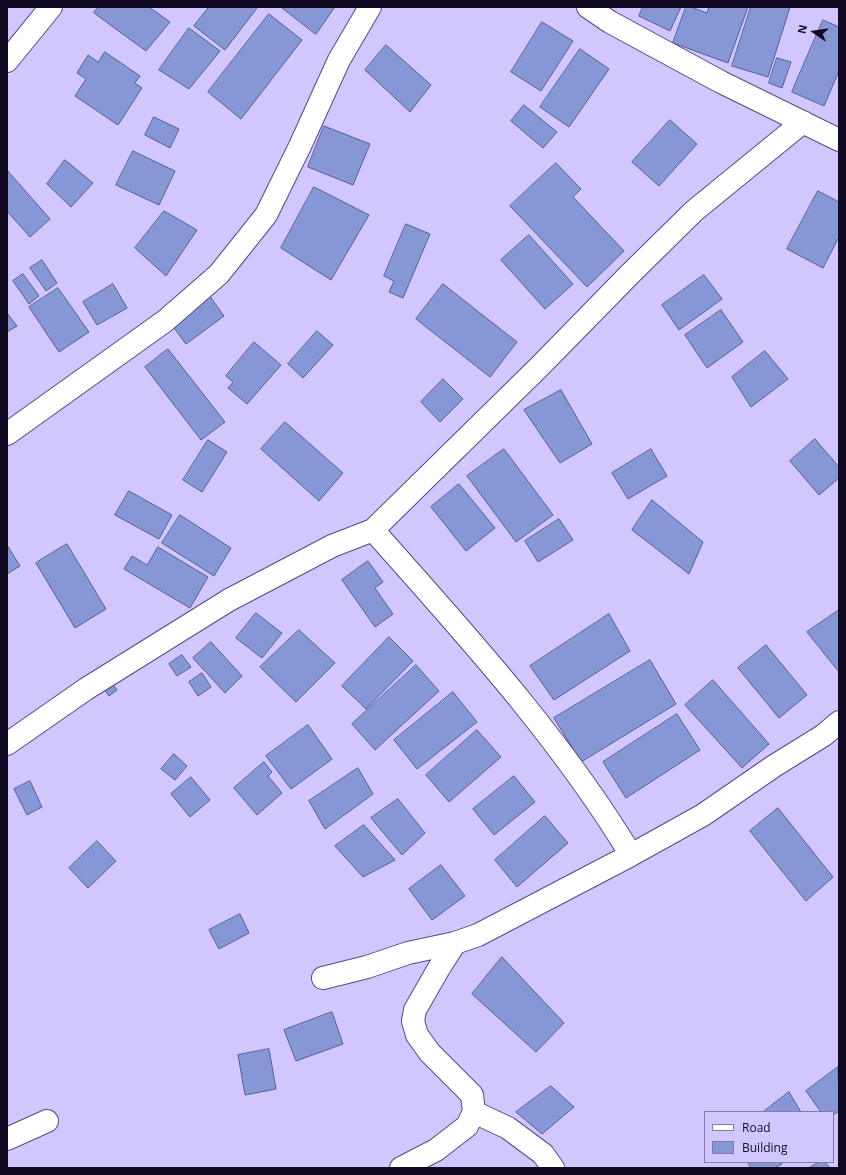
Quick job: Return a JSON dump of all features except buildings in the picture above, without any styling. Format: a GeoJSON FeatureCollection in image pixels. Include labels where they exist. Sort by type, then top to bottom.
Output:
{"type":"FeatureCollection","features":[{"type":"Feature","properties":{"kind":"street"},"geometry":{"type":"LineString","coordinates":[[7,62],[50,7]]}},
{"type":"Feature","properties":{"kind":"street"},"geometry":{"type":"LineString","coordinates":[[7,434],[165,321],[219,274],[266,214],[300,146],[339,60],[370,7]]}},
{"type":"Feature","properties":{"kind":"street"},"geometry":{"type":"LineString","coordinates":[[588,7],[610,22],[721,82],[839,140]]}},
{"type":"Feature","properties":{"kind":"street"},"geometry":{"type":"LineString","coordinates":[[7,744],[86,689],[229,600],[332,546],[373,530],[534,372],[694,211],[803,122]]}},
{"type":"Feature","properties":{"kind":"street"},"geometry":{"type":"LineString","coordinates":[[373,530],[470,640],[542,726],[614,828],[631,855]]}},
{"type":"Feature","properties":{"kind":"street"},"geometry":{"type":"LineString","coordinates":[[323,978],[367,967],[408,953],[455,943],[478,935],[631,855],[703,815],[774,766],[824,735],[839,722]]}},
{"type":"Feature","properties":{"kind":"street"},"geometry":{"type":"LineString","coordinates":[[401,1168],[436,1150],[467,1126],[474,1112],[472,1095],[430,1053],[417,1035],[413,1021],[415,1010],[455,943]]}},
{"type":"Feature","properties":{"kind":"street"},"geometry":{"type":"LineString","coordinates":[[474,1112],[508,1128],[543,1154],[553,1168]]}},
{"type":"Feature","properties":{"kind":"street"},"geometry":{"type":"LineString","coordinates":[[7,1139],[47,1121]]}}]}
